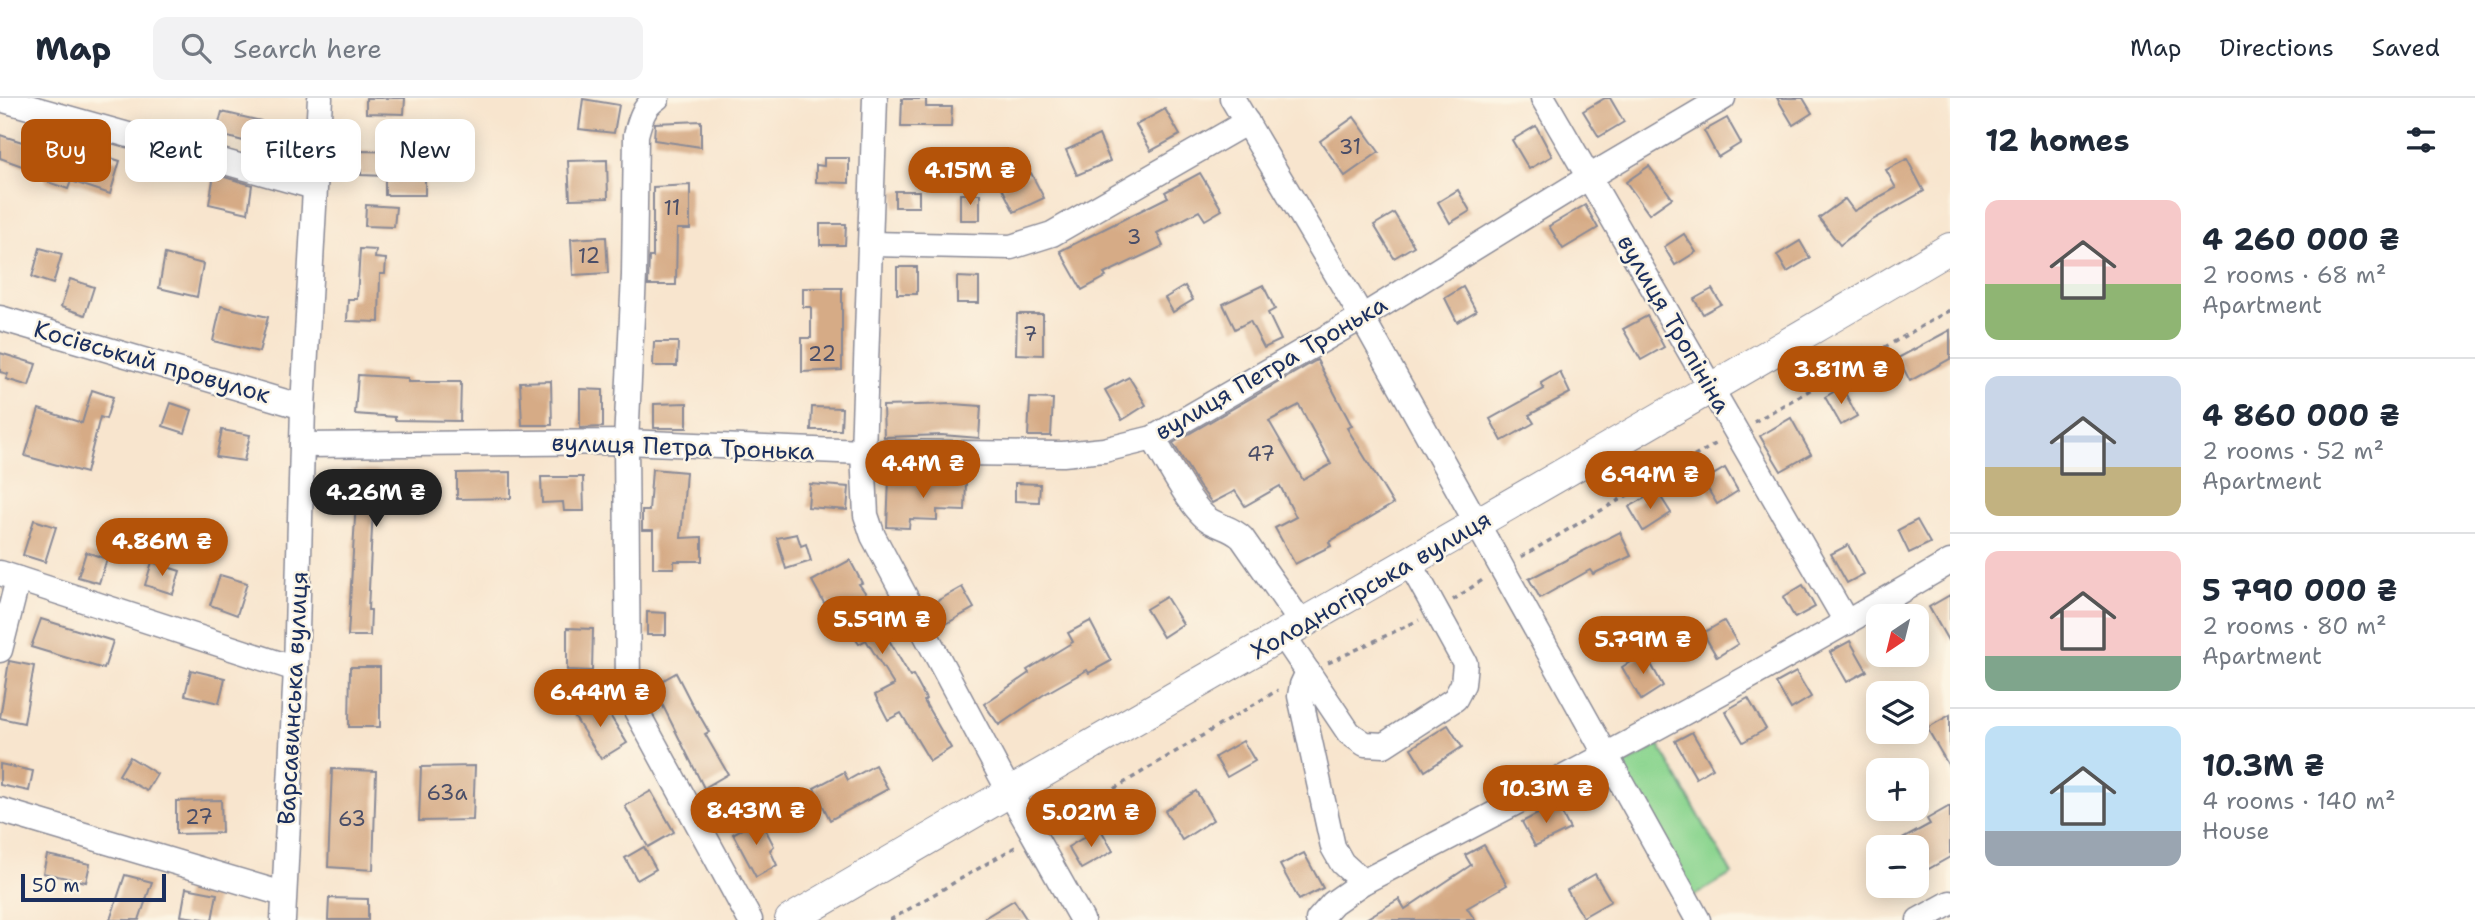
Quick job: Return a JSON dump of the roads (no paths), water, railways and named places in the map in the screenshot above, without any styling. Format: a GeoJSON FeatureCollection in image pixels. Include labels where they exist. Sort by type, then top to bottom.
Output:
{"type":"FeatureCollection","features":[{"type":"Feature","properties":{"kind":"main road","name":"Холодногірська вулиця"},"geometry":{"type":"LineString","coordinates":[[790,920],[1009,791],[1712,389],[1950,248]]}},
{"type":"Feature","properties":{"kind":"street","name":"Варсавинська вулиця"},"geometry":{"type":"LineString","coordinates":[[283,920],[296,669],[303,407],[320,98]]}},
{"type":"Feature","properties":{"kind":"street"},"geometry":{"type":"LineString","coordinates":[[657,98],[641,115],[636,135],[634,275],[626,442],[628,691],[632,703],[750,920]]}},
{"type":"Feature","properties":{"kind":"street"},"geometry":{"type":"LineString","coordinates":[[875,98],[863,452],[866,515],[873,536],[1009,791],[1082,920]]}},
{"type":"Feature","properties":{"kind":"street"},"geometry":{"type":"LineString","coordinates":[[1232,98],[1362,317],[1698,920]]}},
{"type":"Feature","properties":{"kind":"street","name":"вулиця Тропініна"},"geometry":{"type":"LineString","coordinates":[[1543,98],[1847,623]]}},
{"type":"Feature","properties":{"kind":"street","name":"вулиця Петра Тронька"},"geometry":{"type":"LineString","coordinates":[[302,445],[626,442],[863,452],[1063,454],[1104,450],[1153,438],[1362,317],[1723,98]]}},
{"type":"Feature","properties":{"kind":"street"},"geometry":{"type":"LineString","coordinates":[[0,99],[314,187]]}},
{"type":"Feature","properties":{"kind":"street"},"geometry":{"type":"LineString","coordinates":[[871,243],[1011,247],[1052,234],[1247,122]]}},
{"type":"Feature","properties":{"kind":"street","name":"Косівський провулок"},"geometry":{"type":"LineString","coordinates":[[0,318],[303,407]]}},
{"type":"Feature","properties":{"kind":"street"},"geometry":{"type":"LineString","coordinates":[[1153,438],[1199,511],[1209,520],[1233,530],[1242,538],[1293,629],[1308,672],[1349,733],[1365,744],[1384,744],[1455,699],[1463,684],[1465,663],[1410,563]]}},
{"type":"Feature","properties":{"kind":"street"},"geometry":{"type":"LineString","coordinates":[[1318,920],[1333,903],[1363,882],[1608,756],[1847,623],[1950,562]]}},
{"type":"Feature","properties":{"kind":"street"},"geometry":{"type":"LineString","coordinates":[[0,650],[9,576],[296,669]]}},
{"type":"Feature","properties":{"kind":"street"},"geometry":{"type":"LineString","coordinates":[[1308,672],[1300,696],[1333,847],[1342,863],[1363,882]]}},
{"type":"Feature","properties":{"kind":"street"},"geometry":{"type":"LineString","coordinates":[[0,810],[283,894]]}},
{"type":"Feature","properties":{"kind":"street"},"geometry":{"type":"LineString","coordinates":[[1919,920],[1950,903]]}}]}
